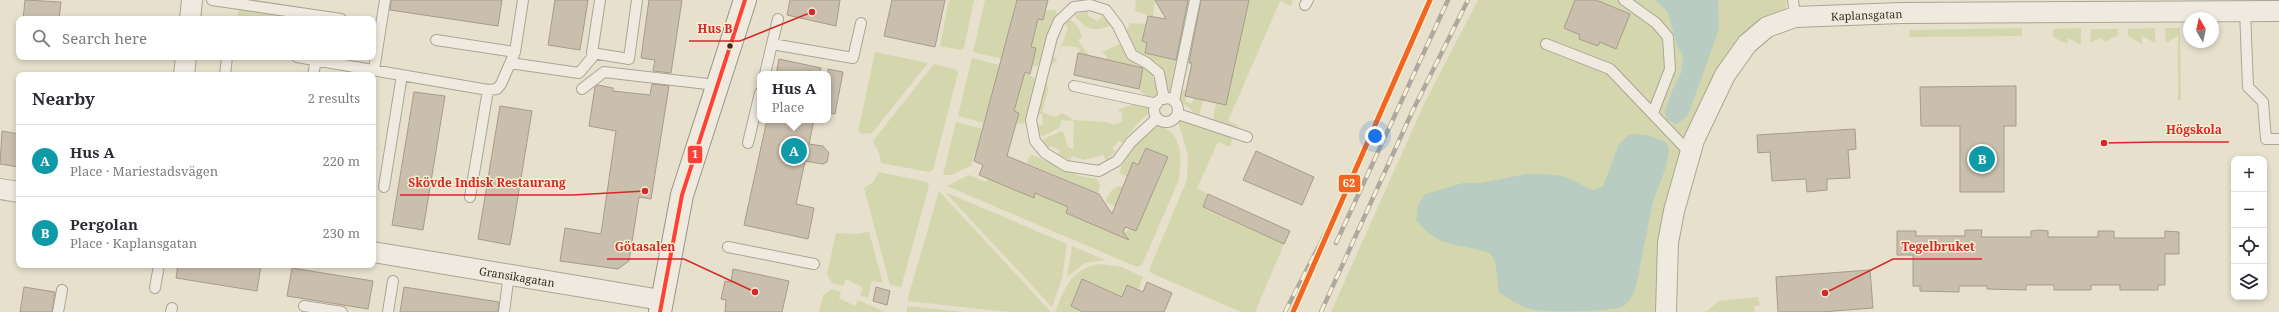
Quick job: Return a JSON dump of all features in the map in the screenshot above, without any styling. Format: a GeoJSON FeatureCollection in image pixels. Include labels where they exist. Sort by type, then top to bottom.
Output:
{"type":"FeatureCollection","features":[{"type":"Feature","properties":{"kind":"street"},"geometry":{"type":"LineString","coordinates":[[190,16],[192,0]]}},
{"type":"Feature","properties":{"kind":"street"},"geometry":{"type":"LineString","coordinates":[[660,306],[682,195],[716,85],[745,0]]}},
{"type":"Feature","properties":{"kind":"street","name":"Kaplansgatan"},"geometry":{"type":"LineString","coordinates":[[1666,312],[1668,243],[1674,211],[1690,153],[1725,75],[1747,44],[1794,8],[2206,5],[2246,11],[2279,11]]}},
{"type":"Feature","properties":{"kind":"street"},"geometry":{"type":"LineString","coordinates":[[184,72],[186,60]]}},
{"type":"Feature","properties":{"kind":"street"},"geometry":{"type":"LineString","coordinates":[[0,189],[16,192]]}},
{"type":"Feature","properties":{"kind":"street","name":"Gransikagatan"},"geometry":{"type":"LineString","coordinates":[[376,252],[509,274],[660,306]]}},
{"type":"Feature","properties":{"kind":"lane"},"geometry":{"type":"LineString","coordinates":[[212,0],[321,16]]}},
{"type":"Feature","properties":{"kind":"lane"},"geometry":{"type":"LineString","coordinates":[[376,39],[377,24],[385,0]]}},
{"type":"Feature","properties":{"kind":"lane"},"geometry":{"type":"LineString","coordinates":[[314,72],[316,60],[488,90],[497,89],[501,84],[515,52],[523,0]]}},
{"type":"Feature","properties":{"kind":"lane"},"geometry":{"type":"LineString","coordinates":[[600,0],[592,53],[629,58],[637,0]]}},
{"type":"Feature","properties":{"kind":"lane"},"geometry":{"type":"LineString","coordinates":[[1074,86],[1165,101],[1177,104],[1178,114],[1171,122],[1161,121],[1155,114],[1165,101],[1195,0]]}},
{"type":"Feature","properties":{"kind":"lane"},"geometry":{"type":"LineString","coordinates":[[1624,0],[1656,23],[1668,37],[1670,69],[1653,113]]}},
{"type":"Feature","properties":{"kind":"lane"},"geometry":{"type":"LineString","coordinates":[[1157,118],[1131,142],[1117,162],[1099,171],[1066,166],[1045,153],[1036,141],[1031,120],[1052,37],[1059,21],[1074,7],[1090,5],[1106,10],[1118,26],[1132,55],[1147,63],[1159,73],[1165,101]]}},
{"type":"Feature","properties":{"kind":"lane"},"geometry":{"type":"LineString","coordinates":[[2246,11],[2248,87],[2263,102],[2266,139],[2279,139]]}},
{"type":"Feature","properties":{"kind":"lane"},"geometry":{"type":"LineString","coordinates":[[766,71],[778,19]]}},
{"type":"Feature","properties":{"kind":"lane"},"geometry":{"type":"LineString","coordinates":[[772,44],[853,58],[861,23]]}},
{"type":"Feature","properties":{"kind":"lane"},"geometry":{"type":"LineString","coordinates":[[436,40],[515,52]]}},
{"type":"Feature","properties":{"kind":"lane"},"geometry":{"type":"LineString","coordinates":[[1546,44],[1610,69],[1690,153]]}},
{"type":"Feature","properties":{"kind":"lane"},"geometry":{"type":"LineString","coordinates":[[510,63],[579,73],[595,54]]}},
{"type":"Feature","properties":{"kind":"lane"},"geometry":{"type":"LineString","coordinates":[[226,72],[228,60]]}},
{"type":"Feature","properties":{"kind":"lane"},"geometry":{"type":"LineString","coordinates":[[374,70],[375,60]]}},
{"type":"Feature","properties":{"kind":"lane"},"geometry":{"type":"LineString","coordinates":[[582,89],[604,72],[716,85]]}},
{"type":"Feature","properties":{"kind":"lane"},"geometry":{"type":"LineString","coordinates":[[384,187],[402,75]]}},
{"type":"Feature","properties":{"kind":"lane"},"geometry":{"type":"LineString","coordinates":[[470,197],[488,90]]}},
{"type":"Feature","properties":{"kind":"lane"},"geometry":{"type":"LineString","coordinates":[[748,143],[757,106]]}},
{"type":"Feature","properties":{"kind":"lane"},"geometry":{"type":"LineString","coordinates":[[1178,114],[1247,137]]}},
{"type":"Feature","properties":{"kind":"lane"},"geometry":{"type":"LineString","coordinates":[[728,247],[814,264]]}},
{"type":"Feature","properties":{"kind":"lane"},"geometry":{"type":"LineString","coordinates":[[155,288],[158,268]]}},
{"type":"Feature","properties":{"kind":"lane"},"geometry":{"type":"LineString","coordinates":[[504,312],[509,274]]}},
{"type":"Feature","properties":{"kind":"lane"},"geometry":{"type":"LineString","coordinates":[[388,312],[393,281]]}},
{"type":"Feature","properties":{"kind":"lane"},"geometry":{"type":"LineString","coordinates":[[58,312],[62,290]]}},
{"type":"Feature","properties":{"kind":"lane"},"geometry":{"type":"LineString","coordinates":[[304,306],[342,312]]}},
{"type":"Feature","properties":{"kind":"green space"},"geometry":{"type":"Polygon","coordinates":[[[949,0],[974,0],[964,48],[960,50],[940,46],[949,0]]]}},
{"type":"Feature","properties":{"kind":"green space"},"geometry":{"type":"Polygon","coordinates":[[[985,0],[1017,0],[1002,59],[973,52],[985,0]]]}},
{"type":"Feature","properties":{"kind":"green space"},"geometry":{"type":"Polygon","coordinates":[[[1136,0],[1155,0],[1153,17],[1135,11],[1136,0]]]}},
{"type":"Feature","properties":{"kind":"green space"},"geometry":{"type":"Polygon","coordinates":[[[1182,0],[1190,0],[1169,95],[1157,62],[1146,57],[1137,50],[1130,42],[1126,31],[1130,23],[1146,24],[1142,41],[1147,43],[1145,53],[1169,58],[1182,0]]]}},
{"type":"Feature","properties":{"kind":"green space"},"geometry":{"type":"Polygon","coordinates":[[[1249,0],[1293,0],[1291,6],[1280,1],[1228,121],[1239,126],[1234,127],[1213,120],[1216,103],[1226,105],[1249,0]]]}},
{"type":"Feature","properties":{"kind":"green space"},"geometry":{"type":"Polygon","coordinates":[[[1478,0],[1786,0],[1785,12],[1746,35],[1659,245],[1656,272],[1656,312],[1331,312],[1424,104],[1478,0]]]}},
{"type":"Feature","properties":{"kind":"green space"},"geometry":{"type":"Polygon","coordinates":[[[239,7],[304,16],[238,16],[239,7]]]}},
{"type":"Feature","properties":{"kind":"green space"},"geometry":{"type":"Polygon","coordinates":[[[1055,9],[1057,15],[1053,20],[1041,64],[1032,67],[1036,48],[1031,47],[1038,19],[1043,20],[1045,11],[1055,9]]]}},
{"type":"Feature","properties":{"kind":"green space"},"geometry":{"type":"Polygon","coordinates":[[[1088,11],[1088,16],[1098,21],[1102,16],[1111,25],[1099,29],[1090,29],[1086,27],[1074,15],[1088,11]]]}},
{"type":"Feature","properties":{"kind":"green space"},"geometry":{"type":"Polygon","coordinates":[[[1069,20],[1076,24],[1079,29],[1082,37],[1078,40],[1089,56],[1078,53],[1080,49],[1075,47],[1062,46],[1056,61],[1048,68],[1051,57],[1057,58],[1068,28],[1065,23],[1069,20]]]}},
{"type":"Feature","properties":{"kind":"green space"},"geometry":{"type":"Polygon","coordinates":[[[2022,28],[2022,36],[1909,37],[1909,30],[2022,28]]]}},
{"type":"Feature","properties":{"kind":"green space"},"geometry":{"type":"Polygon","coordinates":[[[2081,28],[2081,45],[2068,38],[2067,44],[2053,37],[2053,29],[2081,28]]]}},
{"type":"Feature","properties":{"kind":"green space"},"geometry":{"type":"Polygon","coordinates":[[[2155,28],[2155,43],[2142,36],[2142,44],[2128,36],[2128,29],[2155,28]]]}},
{"type":"Feature","properties":{"kind":"green space"},"geometry":{"type":"Polygon","coordinates":[[[2165,28],[2180,28],[2181,100],[2178,100],[2178,36],[2166,43],[2165,28]]]}},
{"type":"Feature","properties":{"kind":"green space"},"geometry":{"type":"Polygon","coordinates":[[[2091,29],[2118,29],[2118,35],[2105,42],[2100,38],[2090,43],[2091,29]]]}},
{"type":"Feature","properties":{"kind":"green space"},"geometry":{"type":"Polygon","coordinates":[[[1120,44],[1130,57],[1146,67],[1152,73],[1159,96],[1148,96],[1139,89],[1144,68],[1107,60],[1107,56],[1102,52],[1120,44]]]}},
{"type":"Feature","properties":{"kind":"green space"},"geometry":{"type":"Polygon","coordinates":[[[875,52],[928,63],[872,133],[863,134],[858,132],[875,52]]]}},
{"type":"Feature","properties":{"kind":"green space"},"geometry":{"type":"Polygon","coordinates":[[[972,58],[1000,65],[984,123],[958,116],[972,58]]]}},
{"type":"Feature","properties":{"kind":"green space"},"geometry":{"type":"Polygon","coordinates":[[[934,64],[955,69],[958,73],[933,170],[929,172],[881,163],[879,153],[873,141],[934,64]]]}},
{"type":"Feature","properties":{"kind":"green space"},"geometry":{"type":"Polygon","coordinates":[[[1025,72],[1037,80],[1025,122],[1022,124],[1016,122],[1019,113],[1014,111],[1025,72]]]}},
{"type":"Feature","properties":{"kind":"green space"},"geometry":{"type":"Polygon","coordinates":[[[1046,77],[1048,90],[1042,112],[1055,117],[1062,113],[1074,120],[1106,122],[1114,125],[1122,121],[1122,112],[1117,110],[1134,104],[1147,106],[1151,111],[1137,124],[1123,143],[1119,141],[1112,148],[1116,152],[1106,160],[1103,155],[1084,160],[1072,156],[1070,160],[1058,155],[1060,150],[1051,146],[1048,149],[1042,140],[1061,131],[1064,133],[1068,147],[1073,149],[1074,121],[1062,120],[1059,128],[1043,136],[1040,135],[1037,125],[1043,125],[1042,114],[1037,114],[1046,77]]]}},
{"type":"Feature","properties":{"kind":"green space"},"geometry":{"type":"Polygon","coordinates":[[[1179,88],[1186,90],[1186,102],[1192,103],[1194,98],[1203,100],[1199,116],[1180,101],[1179,88]]]}},
{"type":"Feature","properties":{"kind":"green space"},"geometry":{"type":"Polygon","coordinates":[[[1180,119],[1230,136],[1232,139],[1230,147],[1218,142],[1197,188],[1208,194],[1202,208],[1284,244],[1255,312],[1241,312],[1151,273],[1149,270],[1187,180],[1188,155],[1178,122],[1180,119]]]}},
{"type":"Feature","properties":{"kind":"green space"},"geometry":{"type":"Polygon","coordinates":[[[956,122],[983,129],[971,166],[951,175],[943,175],[956,122]]]}},
{"type":"Feature","properties":{"kind":"green space"},"geometry":{"type":"Polygon","coordinates":[[[1160,126],[1174,135],[1180,149],[1178,182],[1142,265],[1137,267],[947,186],[969,175],[986,182],[988,178],[1034,198],[1035,193],[1068,207],[1122,237],[1123,232],[1132,229],[1136,230],[1168,158],[1146,148],[1138,165],[1133,163],[1127,177],[1120,173],[1121,169],[1127,156],[1142,135],[1151,128],[1160,126]]]}},
{"type":"Feature","properties":{"kind":"green space"},"geometry":{"type":"Polygon","coordinates":[[[1030,155],[1080,176],[1097,179],[1100,186],[1098,193],[1027,163],[1030,155]]]}},
{"type":"Feature","properties":{"kind":"green space"},"geometry":{"type":"Polygon","coordinates":[[[879,172],[927,182],[929,186],[901,287],[890,285],[864,188],[873,182],[879,172]]]}},
{"type":"Feature","properties":{"kind":"green space"},"geometry":{"type":"Polygon","coordinates":[[[1120,186],[1128,189],[1122,202],[1114,206],[1106,202],[1111,191],[1120,186]]]}},
{"type":"Feature","properties":{"kind":"green space"},"geometry":{"type":"Polygon","coordinates":[[[939,191],[1050,312],[1009,312],[907,301],[939,191]]]}},
{"type":"Feature","properties":{"kind":"green space"},"geometry":{"type":"Polygon","coordinates":[[[945,192],[1067,244],[1062,279],[1052,307],[945,192]]]}},
{"type":"Feature","properties":{"kind":"green space"},"geometry":{"type":"Polygon","coordinates":[[[869,232],[883,283],[872,281],[868,298],[860,295],[863,288],[846,279],[843,286],[832,283],[827,274],[836,233],[855,234],[869,232]]]}},
{"type":"Feature","properties":{"kind":"green space"},"geometry":{"type":"Polygon","coordinates":[[[1072,246],[1105,260],[1085,263],[1067,277],[1072,246]]]}},
{"type":"Feature","properties":{"kind":"green space"},"geometry":{"type":"Polygon","coordinates":[[[1099,264],[1122,267],[1143,277],[1138,290],[1127,285],[1122,297],[1082,279],[1071,305],[1083,312],[1055,312],[1062,295],[1075,275],[1082,270],[1099,264]]]}},
{"type":"Feature","properties":{"kind":"green space"},"geometry":{"type":"Polygon","coordinates":[[[832,289],[841,292],[839,298],[855,306],[858,300],[885,312],[819,312],[823,295],[832,289]]]}},
{"type":"Feature","properties":{"kind":"green space"},"geometry":{"type":"Polygon","coordinates":[[[1758,297],[1760,305],[1754,306],[1755,312],[1701,312],[1707,311],[1719,301],[1758,297]]]}},
{"type":"Feature","properties":{"kind":"green space"},"geometry":{"type":"Polygon","coordinates":[[[907,306],[964,312],[907,312],[907,306]]]}},
{"type":"Feature","properties":{"kind":"shaded area"},"geometry":{"type":"Polygon","coordinates":[[[1655,0],[1718,0],[1719,29],[1687,117],[1677,124],[1666,119],[1665,111],[1672,91],[1681,73],[1683,56],[1678,48],[1667,11],[1655,0]]]}},
{"type":"Feature","properties":{"kind":"shaded area"},"geometry":{"type":"Polygon","coordinates":[[[1630,134],[1647,135],[1666,142],[1669,149],[1666,167],[1653,202],[1636,287],[1629,301],[1622,307],[1592,311],[1553,311],[1534,310],[1524,307],[1499,292],[1495,262],[1490,253],[1441,241],[1425,230],[1416,220],[1418,205],[1425,194],[1463,183],[1481,183],[1526,174],[1542,174],[1563,176],[1593,190],[1603,186],[1619,144],[1630,134]]]}},
{"type":"Feature","properties":{"kind":"building"},"geometry":{"type":"Polygon","coordinates":[[[25,0],[61,2],[59,16],[23,16],[25,0]]]}},
{"type":"Feature","properties":{"kind":"building"},"geometry":{"type":"Polygon","coordinates":[[[391,0],[502,0],[498,26],[390,10],[391,0]]]}},
{"type":"Feature","properties":{"kind":"building"},"geometry":{"type":"Polygon","coordinates":[[[555,0],[588,0],[580,50],[548,45],[555,0]]]}},
{"type":"Feature","properties":{"kind":"building"},"geometry":{"type":"Polygon","coordinates":[[[649,0],[682,0],[671,73],[653,71],[655,60],[641,58],[649,0]]]}},
{"type":"Feature","properties":{"kind":"building"},"geometry":{"type":"Polygon","coordinates":[[[790,0],[840,0],[836,26],[787,15],[790,0]]]}},
{"type":"Feature","properties":{"kind":"building"},"geometry":{"type":"Polygon","coordinates":[[[892,0],[945,0],[935,47],[884,36],[892,0]]]}},
{"type":"Feature","properties":{"kind":"building"},"geometry":{"type":"Polygon","coordinates":[[[1017,0],[1048,0],[1043,20],[1038,19],[1031,47],[1036,48],[1030,74],[1025,72],[1014,111],[1019,113],[1007,156],[1099,194],[1112,214],[1133,162],[1138,165],[1146,148],[1168,157],[1136,231],[1125,227],[1123,232],[1129,240],[1066,213],[1068,207],[1035,193],[1034,198],[979,175],[983,165],[974,161],[1017,0]]]}},
{"type":"Feature","properties":{"kind":"building"},"geometry":{"type":"Polygon","coordinates":[[[1155,0],[1188,0],[1176,60],[1145,53],[1147,43],[1142,41],[1148,16],[1166,19],[1155,0]]]}},
{"type":"Feature","properties":{"kind":"building"},"geometry":{"type":"Polygon","coordinates":[[[1201,0],[1249,0],[1226,105],[1185,96],[1192,63],[1189,63],[1201,0]]]}},
{"type":"Feature","properties":{"kind":"building"},"geometry":{"type":"Polygon","coordinates":[[[1575,0],[1596,0],[1630,14],[1616,49],[1600,42],[1598,46],[1579,39],[1580,35],[1564,28],[1575,0]]]}},
{"type":"Feature","properties":{"kind":"building"},"geometry":{"type":"Polygon","coordinates":[[[1078,53],[1143,68],[1139,89],[1074,75],[1078,53]]]}},
{"type":"Feature","properties":{"kind":"building"},"geometry":{"type":"Polygon","coordinates":[[[779,59],[821,68],[820,71],[777,71],[779,59]]]}},
{"type":"Feature","properties":{"kind":"building"},"geometry":{"type":"Polygon","coordinates":[[[828,69],[843,72],[835,114],[831,113],[831,71],[828,71],[828,69]]]}},
{"type":"Feature","properties":{"kind":"building"},"geometry":{"type":"Polygon","coordinates":[[[652,84],[669,86],[651,199],[639,197],[629,261],[618,269],[560,261],[565,228],[601,234],[616,131],[589,126],[595,87],[598,85],[613,88],[613,91],[650,95],[652,84]]]}},
{"type":"Feature","properties":{"kind":"building"},"geometry":{"type":"Polygon","coordinates":[[[2016,86],[2016,126],[2004,126],[2004,192],[1960,192],[1960,126],[1921,126],[1920,87],[2016,86]]]}},
{"type":"Feature","properties":{"kind":"building"},"geometry":{"type":"Polygon","coordinates":[[[414,92],[445,96],[423,230],[392,225],[414,92]]]}},
{"type":"Feature","properties":{"kind":"building"},"geometry":{"type":"Polygon","coordinates":[[[500,106],[532,111],[510,245],[478,239],[500,106]]]}},
{"type":"Feature","properties":{"kind":"building"},"geometry":{"type":"Polygon","coordinates":[[[766,123],[813,123],[809,144],[823,146],[829,153],[827,162],[823,164],[805,161],[796,204],[814,208],[808,239],[744,225],[766,123]]]}},
{"type":"Feature","properties":{"kind":"building"},"geometry":{"type":"Polygon","coordinates":[[[1855,129],[1856,149],[1848,150],[1850,178],[1827,179],[1827,190],[1807,192],[1806,179],[1772,181],[1770,152],[1758,153],[1757,135],[1855,129]]]}},
{"type":"Feature","properties":{"kind":"building"},"geometry":{"type":"Polygon","coordinates":[[[2,131],[16,133],[16,167],[0,164],[2,131]]]}},
{"type":"Feature","properties":{"kind":"building"},"geometry":{"type":"Polygon","coordinates":[[[1256,151],[1314,177],[1302,205],[1243,180],[1256,151]]]}},
{"type":"Feature","properties":{"kind":"building"},"geometry":{"type":"Polygon","coordinates":[[[1208,194],[1290,231],[1284,244],[1203,207],[1208,194]]]}},
{"type":"Feature","properties":{"kind":"building"},"geometry":{"type":"Polygon","coordinates":[[[1965,230],[1982,230],[1981,237],[2031,237],[2031,231],[2039,230],[2048,231],[2048,237],[2098,237],[2098,231],[2114,231],[2114,238],[2165,238],[2165,231],[2179,232],[2179,254],[2165,254],[2165,285],[2158,285],[2158,290],[2120,290],[2120,285],[2091,285],[2091,290],[2054,290],[2054,285],[2026,285],[2026,290],[1987,289],[1987,286],[1959,286],[1959,292],[1920,291],[1920,286],[1913,286],[1913,255],[1897,255],[1897,231],[1916,231],[1916,236],[1965,236],[1965,230]]]}},
{"type":"Feature","properties":{"kind":"building"},"geometry":{"type":"Polygon","coordinates":[[[178,268],[261,268],[257,291],[176,278],[178,268]]]}},
{"type":"Feature","properties":{"kind":"building"},"geometry":{"type":"Polygon","coordinates":[[[292,268],[373,281],[368,309],[287,296],[292,268]]]}},
{"type":"Feature","properties":{"kind":"building"},"geometry":{"type":"Polygon","coordinates":[[[733,269],[789,281],[782,312],[725,312],[726,300],[721,299],[725,281],[731,282],[733,269]]]}},
{"type":"Feature","properties":{"kind":"building"},"geometry":{"type":"Polygon","coordinates":[[[1870,270],[1873,308],[1821,312],[1778,312],[1776,277],[1870,270]]]}},
{"type":"Feature","properties":{"kind":"building"},"geometry":{"type":"Polygon","coordinates":[[[1082,279],[1122,297],[1127,285],[1143,292],[1147,282],[1172,293],[1164,312],[1083,312],[1071,306],[1082,279]]]}},
{"type":"Feature","properties":{"kind":"building"},"geometry":{"type":"Polygon","coordinates":[[[24,287],[55,292],[52,312],[20,312],[24,287]]]}},
{"type":"Feature","properties":{"kind":"building"},"geometry":{"type":"Polygon","coordinates":[[[404,287],[499,302],[498,312],[400,312],[404,287]]]}},
{"type":"Feature","properties":{"kind":"building"},"geometry":{"type":"Polygon","coordinates":[[[876,287],[890,291],[887,305],[873,301],[876,287]]]}},
{"type":"Feature","properties":{"kind":"railway"},"geometry":{"type":"LineString","coordinates":[[1336,243],[1448,0]]}},
{"type":"Feature","properties":{"kind":"railway"},"geometry":{"type":"LineString","coordinates":[[1321,312],[1413,110],[1468,0]]}},
{"type":"Feature","properties":{"kind":"railway"},"geometry":{"type":"LineString","coordinates":[[1285,312],[1341,203]]}},
{"type":"Feature","properties":{"kind":"transit line","name":"1"},"geometry":{"type":"LineString","coordinates":[[660,312],[682,195],[745,0]]}},
{"type":"Feature","properties":{"kind":"transit line","name":"62"},"geometry":{"type":"LineString","coordinates":[[1293,312],[1430,0]]}},
{"type":"Feature","properties":{"kind":"place","name":"Hus B"},"geometry":{"type":"Point","coordinates":[812,12]}},
{"type":"Feature","properties":{"kind":"place","name":"Högskola"},"geometry":{"type":"Point","coordinates":[2104,143]}},
{"type":"Feature","properties":{"kind":"place","name":"Hus A"},"geometry":{"type":"Point","coordinates":[794,151]}},
{"type":"Feature","properties":{"kind":"place","name":"Pergolan"},"geometry":{"type":"Point","coordinates":[1982,159]}},
{"type":"Feature","properties":{"kind":"place","name":"Skövde Indisk Restaurang"},"geometry":{"type":"Point","coordinates":[645,191]}},
{"type":"Feature","properties":{"kind":"place","name":"Götasalen"},"geometry":{"type":"Point","coordinates":[755,292]}},
{"type":"Feature","properties":{"kind":"place","name":"Tegelbruket"},"geometry":{"type":"Point","coordinates":[1825,293]}}]}
